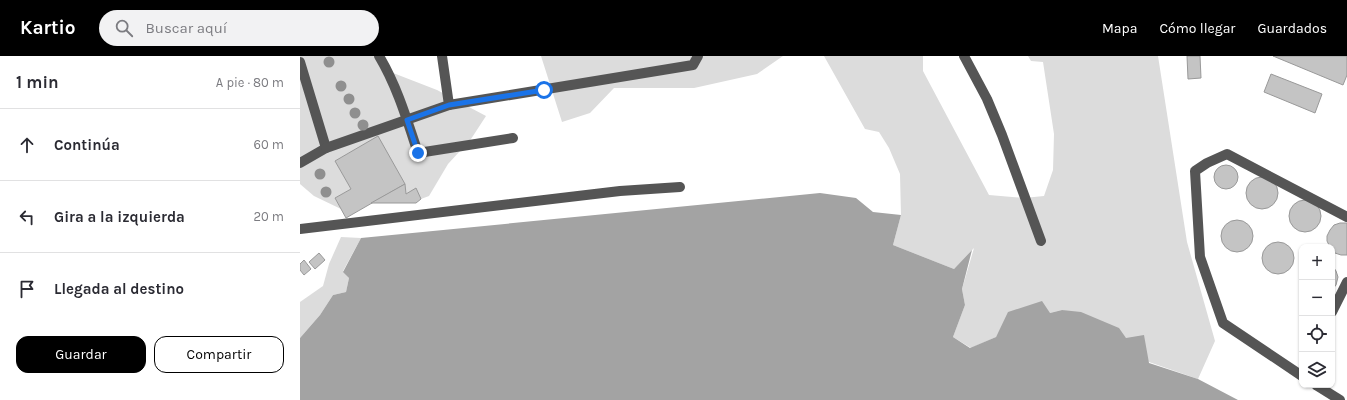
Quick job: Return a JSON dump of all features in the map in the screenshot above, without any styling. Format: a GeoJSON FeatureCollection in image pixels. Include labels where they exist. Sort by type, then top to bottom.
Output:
{"type":"FeatureCollection","features":[{"type":"Feature","properties":{"kind":"lane"},"geometry":{"type":"LineString","coordinates":[[378,56],[388,71],[418,153],[513,138]]}},
{"type":"Feature","properties":{"kind":"lane"},"geometry":{"type":"LineString","coordinates":[[442,56],[449,105]]}},
{"type":"Feature","properties":{"kind":"lane"},"geometry":{"type":"LineString","coordinates":[[300,163],[326,148],[449,105],[693,65],[698,56]]}},
{"type":"Feature","properties":{"kind":"lane"},"geometry":{"type":"LineString","coordinates":[[964,56],[987,99],[1002,135],[1041,241]]}},
{"type":"Feature","properties":{"kind":"lane"},"geometry":{"type":"LineString","coordinates":[[300,62],[326,148]]}},
{"type":"Feature","properties":{"kind":"lane"},"geometry":{"type":"LineString","coordinates":[[1299,373],[1223,323],[1200,257],[1195,171],[1207,163],[1227,154],[1347,218]]}},
{"type":"Feature","properties":{"kind":"lane"},"geometry":{"type":"LineString","coordinates":[[300,229],[620,191],[680,187]]}},
{"type":"Feature","properties":{"kind":"lane"},"geometry":{"type":"LineString","coordinates":[[1335,306],[1347,282]]}},
{"type":"Feature","properties":{"kind":"lane"},"geometry":{"type":"LineString","coordinates":[[1321,388],[1340,400]]}},
{"type":"Feature","properties":{"kind":"shaded area"},"geometry":{"type":"Polygon","coordinates":[[[300,56],[377,56],[388,71],[437,90],[486,116],[471,139],[448,164],[429,196],[421,199],[416,189],[406,194],[405,184],[378,137],[335,161],[351,189],[335,198],[341,209],[314,196],[300,184],[300,56]]]}},
{"type":"Feature","properties":{"kind":"shaded area"},"geometry":{"type":"Polygon","coordinates":[[[541,56],[783,56],[757,74],[694,88],[614,88],[590,113],[562,122],[541,56]]]}},
{"type":"Feature","properties":{"kind":"shaded area"},"geometry":{"type":"Polygon","coordinates":[[[824,56],[923,56],[923,71],[989,195],[1024,198],[1044,196],[1053,170],[1054,134],[1043,62],[1031,61],[1028,56],[1158,56],[1187,242],[1215,341],[1198,379],[1149,362],[1126,338],[1062,310],[1050,313],[1009,312],[996,337],[971,348],[953,337],[965,305],[962,289],[974,248],[954,269],[893,245],[901,215],[900,174],[889,148],[879,132],[865,129],[824,56]]]}},
{"type":"Feature","properties":{"kind":"shaded area"},"geometry":{"type":"Polygon","coordinates":[[[820,193],[856,198],[873,212],[901,215],[893,245],[954,269],[972,250],[962,289],[965,305],[953,337],[970,348],[996,337],[1008,312],[1042,301],[1050,313],[1062,310],[1081,312],[1119,328],[1126,338],[1144,335],[1149,363],[1198,379],[1238,400],[300,400],[300,338],[320,315],[333,295],[346,292],[349,278],[343,272],[361,238],[820,193]]]}},
{"type":"Feature","properties":{"kind":"shaded area"},"geometry":{"type":"Polygon","coordinates":[[[341,237],[361,238],[343,271],[349,278],[346,292],[333,295],[320,315],[300,338],[300,302],[323,286],[329,264],[341,237]]]}},
{"type":"Feature","properties":{"kind":"building"},"geometry":{"type":"Polygon","coordinates":[[[1187,56],[1200,56],[1201,78],[1188,79],[1187,56]]]}},
{"type":"Feature","properties":{"kind":"building"},"geometry":{"type":"Polygon","coordinates":[[[1273,56],[1347,56],[1347,75],[1343,85],[1273,56]]]}},
{"type":"Feature","properties":{"kind":"building"},"geometry":{"type":"Polygon","coordinates":[[[1271,74],[1322,94],[1315,113],[1264,92],[1271,74]]]}},
{"type":"Feature","properties":{"kind":"building"},"geometry":{"type":"Polygon","coordinates":[[[378,136],[405,184],[346,218],[335,198],[351,189],[335,161],[378,136]]]}},
{"type":"Feature","properties":{"kind":"building"},"geometry":{"type":"Polygon","coordinates":[[[1226,165],[1235,168],[1238,177],[1235,186],[1226,189],[1217,186],[1214,177],[1217,168],[1226,165]]]}},
{"type":"Feature","properties":{"kind":"building"},"geometry":{"type":"Polygon","coordinates":[[[1259,177],[1265,177],[1275,184],[1278,193],[1277,199],[1271,206],[1265,209],[1259,209],[1249,202],[1246,196],[1246,190],[1253,180],[1259,177]]]}},
{"type":"Feature","properties":{"kind":"building"},"geometry":{"type":"Polygon","coordinates":[[[405,184],[406,194],[416,188],[421,199],[416,203],[371,203],[405,184]]]}},
{"type":"Feature","properties":{"kind":"building"},"geometry":{"type":"Polygon","coordinates":[[[1302,200],[1308,200],[1318,207],[1321,216],[1320,222],[1314,229],[1308,232],[1302,232],[1292,225],[1289,219],[1289,213],[1296,203],[1302,200]]]}},
{"type":"Feature","properties":{"kind":"building"},"geometry":{"type":"Polygon","coordinates":[[[1240,220],[1246,222],[1251,227],[1253,236],[1251,245],[1246,250],[1234,252],[1228,250],[1223,245],[1221,233],[1223,227],[1228,222],[1240,220]]]}},
{"type":"Feature","properties":{"kind":"building"},"geometry":{"type":"Polygon","coordinates":[[[1347,223],[1347,255],[1335,253],[1335,244],[1328,244],[1327,241],[1327,236],[1334,225],[1347,223]]]}},
{"type":"Feature","properties":{"kind":"building"},"geometry":{"type":"Polygon","coordinates":[[[1275,242],[1281,242],[1291,249],[1294,258],[1293,264],[1287,271],[1281,274],[1275,274],[1265,267],[1262,261],[1262,255],[1269,245],[1275,242]]]}},
{"type":"Feature","properties":{"kind":"building"},"geometry":{"type":"Polygon","coordinates":[[[319,253],[325,260],[315,269],[309,262],[319,253]]]}},
{"type":"Feature","properties":{"kind":"building"},"geometry":{"type":"Polygon","coordinates":[[[304,260],[311,269],[304,275],[300,270],[300,264],[304,260]]]}},
{"type":"Feature","properties":{"kind":"building"},"geometry":{"type":"Polygon","coordinates":[[[1335,270],[1338,277],[1335,286],[1335,270]]]}},
{"type":"Feature","properties":{"kind":"route"},"geometry":{"type":"LineString","coordinates":[[418,153],[407,120],[449,105],[544,90]]}}]}
